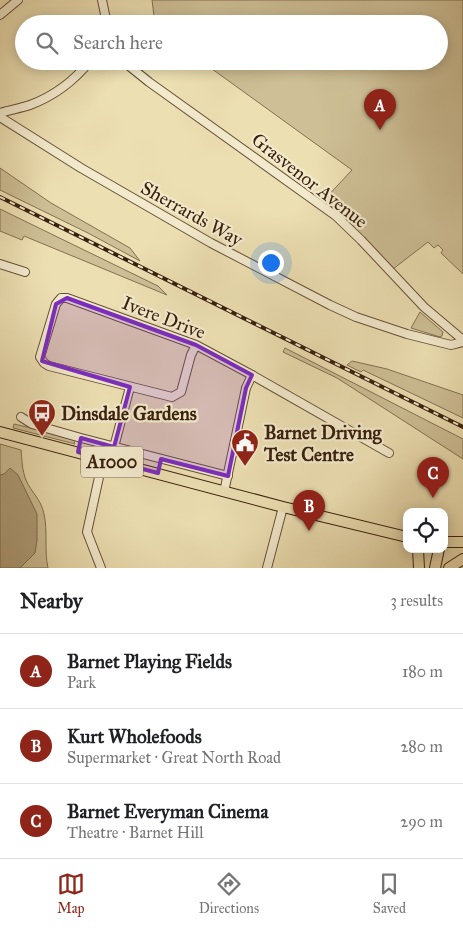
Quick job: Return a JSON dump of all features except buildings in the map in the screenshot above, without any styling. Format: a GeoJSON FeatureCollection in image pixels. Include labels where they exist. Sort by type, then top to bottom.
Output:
{"type":"FeatureCollection","features":[{"type":"Feature","properties":{"kind":"main road","name":"A1000"},"geometry":{"type":"LineString","coordinates":[[0,432],[224,492],[403,536]]}},
{"type":"Feature","properties":{"kind":"main road"},"geometry":{"type":"LineString","coordinates":[[448,542],[463,542]]}},
{"type":"Feature","properties":{"kind":"main road"},"geometry":{"type":"LineString","coordinates":[[418,553],[420,568]]}},
{"type":"Feature","properties":{"kind":"main road"},"geometry":{"type":"LineString","coordinates":[[435,568],[438,553]]}},
{"type":"Feature","properties":{"kind":"main road"},"geometry":{"type":"LineString","coordinates":[[449,568],[463,559]]}},
{"type":"Feature","properties":{"kind":"street"},"geometry":{"type":"LineString","coordinates":[[0,15],[18,0]]}},
{"type":"Feature","properties":{"kind":"street"},"geometry":{"type":"LineString","coordinates":[[102,0],[106,15]]}},
{"type":"Feature","properties":{"kind":"street"},"geometry":{"type":"LineString","coordinates":[[0,113],[31,105],[51,95],[79,75],[83,70]]}},
{"type":"Feature","properties":{"kind":"street","name":"Grasvenor Avenue"},"geometry":{"type":"LineString","coordinates":[[134,70],[336,216],[424,307],[463,341]]}},
{"type":"Feature","properties":{"kind":"street","name":"Sherrards Way"},"geometry":{"type":"LineString","coordinates":[[0,117],[160,215],[219,248],[330,305],[356,317],[407,334],[451,345],[463,341]]}},
{"type":"Feature","properties":{"kind":"street"},"geometry":{"type":"LineString","coordinates":[[0,264],[25,272]]}},
{"type":"Feature","properties":{"kind":"street","name":"Ivere Drive"},"geometry":{"type":"LineString","coordinates":[[130,387],[49,366],[42,361],[41,354],[56,304],[61,298],[70,298],[196,345],[389,453]]}},
{"type":"Feature","properties":{"kind":"street"},"geometry":{"type":"LineString","coordinates":[[114,447],[130,387],[168,397],[178,395],[182,390],[191,355],[196,345]]}},
{"type":"Feature","properties":{"kind":"street"},"geometry":{"type":"LineString","coordinates":[[224,492],[246,388],[252,376]]}},
{"type":"Feature","properties":{"kind":"street"},"geometry":{"type":"LineString","coordinates":[[21,417],[32,424],[81,438],[228,476]]}},
{"type":"Feature","properties":{"kind":"street"},"geometry":{"type":"LineString","coordinates":[[78,452],[81,438]]}},
{"type":"Feature","properties":{"kind":"street"},"geometry":{"type":"LineString","coordinates":[[158,473],[161,459]]}},
{"type":"Feature","properties":{"kind":"street"},"geometry":{"type":"LineString","coordinates":[[101,568],[87,532],[102,460]]}},
{"type":"Feature","properties":{"kind":"street"},"geometry":{"type":"LineString","coordinates":[[267,568],[283,507]]}},
{"type":"Feature","properties":{"kind":"highlighted area"},"geometry":{"type":"Polygon","coordinates":[[[67,298],[196,345],[252,375],[246,388],[228,476],[161,459],[158,473],[78,452],[81,438],[114,447],[130,387],[42,361],[56,304],[67,298]]]}},
{"type":"Feature","properties":{"kind":"shaded area"},"geometry":{"type":"Polygon","coordinates":[[[152,0],[463,0],[463,274],[441,253],[443,250],[438,245],[434,248],[428,242],[393,269],[351,224],[324,200],[352,170],[213,70],[448,70],[448,15],[154,15],[152,0]]]}},
{"type":"Feature","properties":{"kind":"shaded area"},"geometry":{"type":"Polygon","coordinates":[[[0,168],[51,203],[130,248],[140,261],[0,190],[0,168]]]}},
{"type":"Feature","properties":{"kind":"shaded area"},"geometry":{"type":"Polygon","coordinates":[[[0,209],[158,286],[167,295],[24,236],[22,240],[0,231],[0,209]]]}},
{"type":"Feature","properties":{"kind":"shaded area"},"geometry":{"type":"Polygon","coordinates":[[[420,312],[443,332],[442,336],[411,328],[420,312]]]}},
{"type":"Feature","properties":{"kind":"shaded area"},"geometry":{"type":"Polygon","coordinates":[[[285,348],[463,439],[463,459],[337,378],[283,352],[285,348]]]}},
{"type":"Feature","properties":{"kind":"shaded area"},"geometry":{"type":"Polygon","coordinates":[[[352,361],[387,369],[463,395],[463,418],[363,370],[361,372],[347,365],[352,361]]]}},
{"type":"Feature","properties":{"kind":"shaded area"},"geometry":{"type":"Polygon","coordinates":[[[14,424],[73,438],[75,444],[13,428],[14,424]]]}},
{"type":"Feature","properties":{"kind":"shaded area"},"geometry":{"type":"Polygon","coordinates":[[[0,444],[21,450],[26,480],[41,504],[44,514],[48,568],[0,568],[0,444]]]}},
{"type":"Feature","properties":{"kind":"shaded area"},"geometry":{"type":"Polygon","coordinates":[[[10,468],[18,475],[37,514],[37,541],[35,553],[20,568],[0,568],[0,475],[10,468]]]}},
{"type":"Feature","properties":{"kind":"railway"},"geometry":{"type":"LineString","coordinates":[[0,197],[463,427]]}},
{"type":"Feature","properties":{"kind":"place","name":"Barnet Playing Fields"},"geometry":{"type":"Point","coordinates":[380,130]}},
{"type":"Feature","properties":{"kind":"place","name":"Dinsdale Gardens"},"geometry":{"type":"Point","coordinates":[42,437]}},
{"type":"Feature","properties":{"kind":"place","name":"Barnet Driving Test Centre"},"geometry":{"type":"Point","coordinates":[245,467]}},
{"type":"Feature","properties":{"kind":"place","name":"Barnet Everyman Cinema"},"geometry":{"type":"Point","coordinates":[433,498]}},
{"type":"Feature","properties":{"kind":"place","name":"Kurt Wholefoods"},"geometry":{"type":"Point","coordinates":[309,531]}}]}
